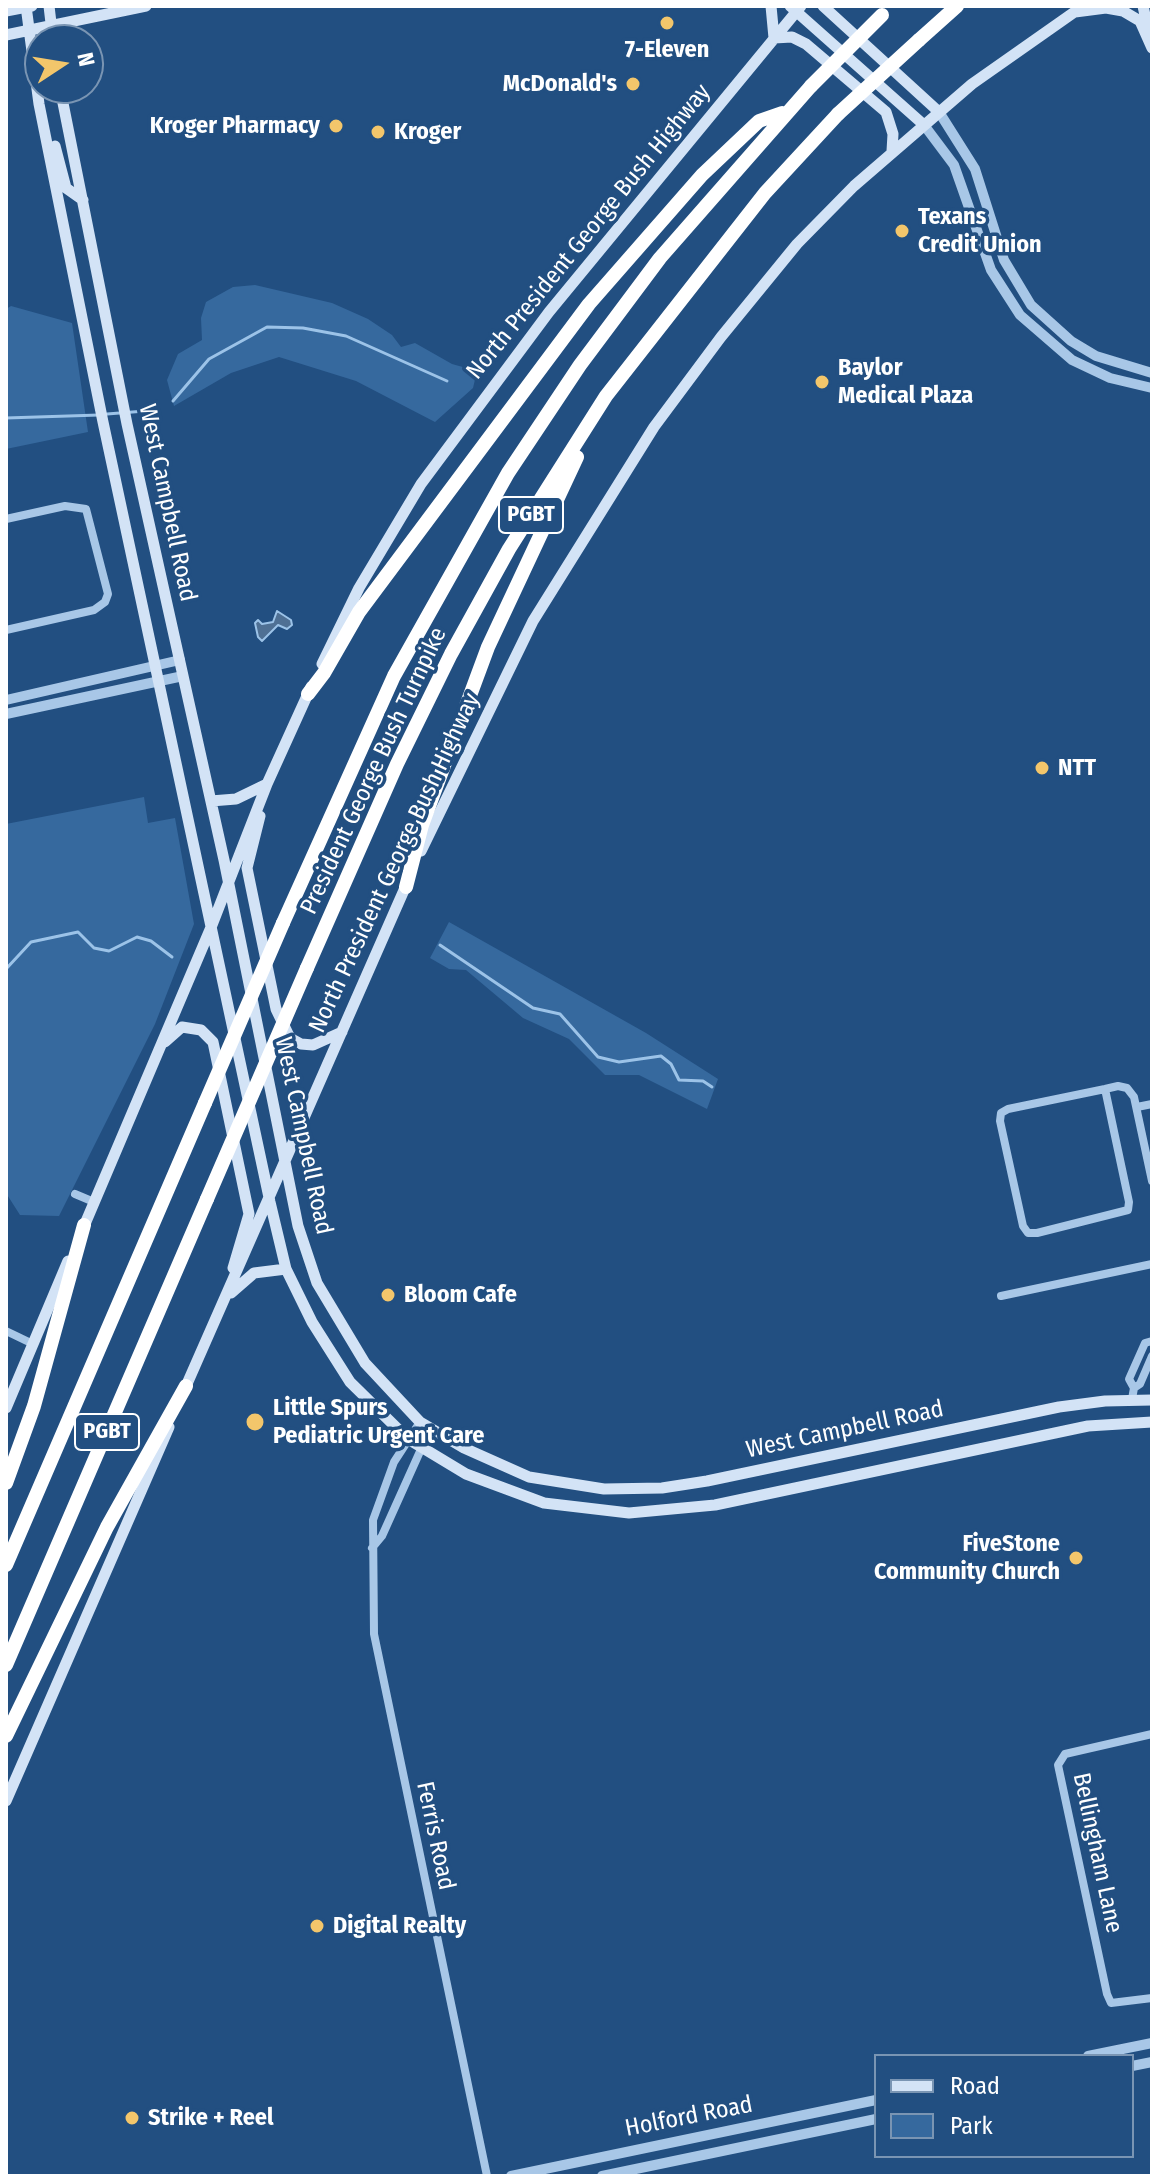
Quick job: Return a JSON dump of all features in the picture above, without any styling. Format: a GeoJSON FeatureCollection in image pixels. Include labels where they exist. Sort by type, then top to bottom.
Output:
{"type":"FeatureCollection","features":[{"type":"Feature","properties":{"kind":"highway","name":"President George Bush Turnpike"},"geometry":{"type":"LineString","coordinates":[[6,1665],[397,764],[451,654],[509,549],[606,396],[765,193],[838,114],[957,6]]}},
{"type":"Feature","properties":{"kind":"highway","name":"President George Bush Turnpike"},"geometry":{"type":"LineString","coordinates":[[6,1565],[379,705],[489,503],[561,392],[633,293],[712,195],[787,111],[887,10]]}},
{"type":"Feature","properties":{"kind":"highway"},"geometry":{"type":"LineString","coordinates":[[308,694],[324,673],[359,612],[589,304],[702,175],[759,121],[787,111]]}},
{"type":"Feature","properties":{"kind":"highway"},"geometry":{"type":"LineString","coordinates":[[406,887],[422,825],[488,647],[524,564],[606,396]]}},
{"type":"Feature","properties":{"kind":"highway"},"geometry":{"type":"LineString","coordinates":[[6,1483],[34,1406],[84,1225]]}},
{"type":"Feature","properties":{"kind":"highway"},"geometry":{"type":"LineString","coordinates":[[6,1736],[107,1527],[186,1386]]}},
{"type":"Feature","properties":{"kind":"main road"},"geometry":{"type":"LineString","coordinates":[[6,11],[28,6]]}},
{"type":"Feature","properties":{"kind":"main road"},"geometry":{"type":"LineString","coordinates":[[56,24],[146,6]]}},
{"type":"Feature","properties":{"kind":"main road"},"geometry":{"type":"LineString","coordinates":[[771,6],[774,38],[792,37],[806,44],[880,105],[891,122],[892,151]]}},
{"type":"Feature","properties":{"kind":"main road"},"geometry":{"type":"LineString","coordinates":[[823,6],[939,112]]}},
{"type":"Feature","properties":{"kind":"main road"},"geometry":{"type":"LineString","coordinates":[[1143,6],[1152,46]]}},
{"type":"Feature","properties":{"kind":"main road"},"geometry":{"type":"LineString","coordinates":[[796,8],[924,125]]}},
{"type":"Feature","properties":{"kind":"main road","name":"North President George Bush Highway"},"geometry":{"type":"LineString","coordinates":[[6,1408],[212,925],[267,784],[359,588],[421,484],[549,312],[796,8]]}},
{"type":"Feature","properties":{"kind":"main road"},"geometry":{"type":"LineString","coordinates":[[1078,9],[1123,11],[1140,21],[1152,46]]}},
{"type":"Feature","properties":{"kind":"main road","name":"North President George Bush Highway"},"geometry":{"type":"LineString","coordinates":[[6,1801],[442,803],[533,621],[654,427],[721,337],[797,244],[892,151],[972,84],[1078,9]]}},
{"type":"Feature","properties":{"kind":"main road"},"geometry":{"type":"LineString","coordinates":[[39,104],[66,188],[83,200]]}},
{"type":"Feature","properties":{"kind":"main road","name":"West Campbell Road"},"geometry":{"type":"LineString","coordinates":[[39,104],[108,448],[270,1202],[286,1269],[312,1322],[341,1370],[408,1439],[466,1474],[544,1503],[629,1513],[669,1512],[1038,1435],[1152,1422]]}},
{"type":"Feature","properties":{"kind":"main road","name":"West Campbell Road"},"geometry":{"type":"LineString","coordinates":[[63,104],[131,444],[229,882],[298,1226],[317,1283],[365,1363],[420,1422],[505,1469],[529,1477],[604,1489],[662,1488],[1133,1394],[1152,1400]]}},
{"type":"Feature","properties":{"kind":"main road"},"geometry":{"type":"LineString","coordinates":[[211,801],[236,799],[267,784]]}},
{"type":"Feature","properties":{"kind":"main road"},"geometry":{"type":"LineString","coordinates":[[267,784],[247,868],[276,1009],[290,1038],[301,1044],[313,1045],[342,1032]]}},
{"type":"Feature","properties":{"kind":"main road"},"geometry":{"type":"LineString","coordinates":[[157,1050],[182,1027],[201,1030],[213,1042],[249,1214],[225,1299]]}},
{"type":"Feature","properties":{"kind":"main road"},"geometry":{"type":"LineString","coordinates":[[225,1299],[254,1273],[286,1269]]}},
{"type":"Feature","properties":{"kind":"main road"},"geometry":{"type":"LineString","coordinates":[[1132,1423],[1133,1394]]}},
{"type":"Feature","properties":{"kind":"street"},"geometry":{"type":"LineString","coordinates":[[939,112],[975,169],[1004,260],[1031,305],[1071,341],[1096,356],[1152,373]]}},
{"type":"Feature","properties":{"kind":"street"},"geometry":{"type":"LineString","coordinates":[[924,125],[954,165],[991,270],[1020,315],[1072,360],[1110,378],[1152,388]]}},
{"type":"Feature","properties":{"kind":"street"},"geometry":{"type":"LineString","coordinates":[[1020,315],[1031,305]]}},
{"type":"Feature","properties":{"kind":"street"},"geometry":{"type":"LineString","coordinates":[[6,519],[78,505],[86,509],[108,594],[105,602],[94,610],[6,630]]}},
{"type":"Feature","properties":{"kind":"street"},"geometry":{"type":"LineString","coordinates":[[6,700],[180,660]]}},
{"type":"Feature","properties":{"kind":"street"},"geometry":{"type":"LineString","coordinates":[[6,714],[183,676]]}},
{"type":"Feature","properties":{"kind":"street"},"geometry":{"type":"LineString","coordinates":[[1105,1089],[1128,1210],[1028,1233],[1023,1226],[1001,1113],[1105,1089],[1127,1088],[1137,1107],[1152,1181]]}},
{"type":"Feature","properties":{"kind":"street"},"geometry":{"type":"LineString","coordinates":[[1137,1107],[1152,1104]]}},
{"type":"Feature","properties":{"kind":"street"},"geometry":{"type":"LineString","coordinates":[[75,1194],[94,1202]]}},
{"type":"Feature","properties":{"kind":"street"},"geometry":{"type":"LineString","coordinates":[[1001,1296],[1152,1264]]}},
{"type":"Feature","properties":{"kind":"street"},"geometry":{"type":"LineString","coordinates":[[6,1331],[33,1344]]}},
{"type":"Feature","properties":{"kind":"street"},"geometry":{"type":"LineString","coordinates":[[1133,1394],[1129,1379],[1145,1343],[1152,1341]]}},
{"type":"Feature","properties":{"kind":"street"},"geometry":{"type":"LineString","coordinates":[[1133,1394],[1152,1356]]}},
{"type":"Feature","properties":{"kind":"street"},"geometry":{"type":"LineString","coordinates":[[1134,1368],[1145,1372]]}},
{"type":"Feature","properties":{"kind":"street","name":"Ferris Road"},"geometry":{"type":"LineString","coordinates":[[420,1422],[394,1462],[373,1520],[371,1549],[379,1669],[487,2176]]}},
{"type":"Feature","properties":{"kind":"street"},"geometry":{"type":"LineString","coordinates":[[371,1549],[382,1536],[422,1447],[435,1432]]}},
{"type":"Feature","properties":{"kind":"street","name":"Bellingham Lane"},"geometry":{"type":"LineString","coordinates":[[1152,1734],[1065,1754],[1058,1765],[1111,2003],[1152,1998]]}},
{"type":"Feature","properties":{"kind":"street"},"geometry":{"type":"LineString","coordinates":[[1098,2054],[1152,2043]]}},
{"type":"Feature","properties":{"kind":"street","name":"Holford Road"},"geometry":{"type":"LineString","coordinates":[[511,2176],[874,2100]]}},
{"type":"Feature","properties":{"kind":"street","name":"Holford Road"},"geometry":{"type":"LineString","coordinates":[[602,2176],[874,2119]]}},
{"type":"Feature","properties":{"kind":"green space"},"geometry":{"type":"Polygon","coordinates":[[[255,285],[332,303],[368,319],[392,335],[401,347],[415,343],[452,364],[477,371],[473,388],[435,422],[356,381],[279,357],[231,373],[174,406],[167,380],[178,354],[202,340],[201,318],[206,302],[233,287],[255,285]]]}},
{"type":"Feature","properties":{"kind":"green space"},"geometry":{"type":"Polygon","coordinates":[[[11,306],[72,323],[88,432],[6,449],[6,309],[11,306]]]}},
{"type":"Feature","properties":{"kind":"green space"},"geometry":{"type":"Polygon","coordinates":[[[144,797],[148,823],[175,818],[194,924],[155,1024],[59,1216],[20,1215],[6,1193],[6,824],[144,797]]]}},
{"type":"Feature","properties":{"kind":"green space"},"geometry":{"type":"Polygon","coordinates":[[[449,922],[646,1033],[718,1079],[707,1109],[639,1075],[605,1075],[569,1039],[523,1018],[466,970],[449,969],[430,958],[449,922]]]}},
{"type":"Feature","properties":{"kind":"shaded area"},"geometry":{"type":"Polygon","coordinates":[[[277,611],[291,620],[292,625],[287,629],[278,625],[262,641],[255,623],[258,620],[262,624],[273,622],[277,611]]]}},
{"type":"Feature","properties":{"kind":"waterway"},"geometry":{"type":"LineString","coordinates":[[173,401],[209,359],[267,327],[303,328],[346,336],[447,381]]}},
{"type":"Feature","properties":{"kind":"waterway"},"geometry":{"type":"LineString","coordinates":[[107,414],[158,410]]}},
{"type":"Feature","properties":{"kind":"waterway"},"geometry":{"type":"LineString","coordinates":[[6,418],[99,415]]}},
{"type":"Feature","properties":{"kind":"waterway"},"geometry":{"type":"LineString","coordinates":[[6,969],[31,942],[78,932],[94,948],[109,951],[137,937],[151,941],[172,957]]}},
{"type":"Feature","properties":{"kind":"waterway"},"geometry":{"type":"LineString","coordinates":[[440,945],[533,1008],[560,1014],[598,1057],[619,1062],[661,1056],[671,1064],[679,1080],[703,1081],[712,1087]]}},
{"type":"Feature","properties":{"kind":"place","name":"7-Eleven"},"geometry":{"type":"Point","coordinates":[667,23]}},
{"type":"Feature","properties":{"kind":"place","name":"McDonald's"},"geometry":{"type":"Point","coordinates":[633,84]}},
{"type":"Feature","properties":{"kind":"place","name":"Kroger Pharmacy"},"geometry":{"type":"Point","coordinates":[336,126]}},
{"type":"Feature","properties":{"kind":"place","name":"Kroger"},"geometry":{"type":"Point","coordinates":[378,132]}},
{"type":"Feature","properties":{"kind":"place","name":"Texans Credit Union"},"geometry":{"type":"Point","coordinates":[902,231]}},
{"type":"Feature","properties":{"kind":"place","name":"Baylor Medical Plaza"},"geometry":{"type":"Point","coordinates":[822,382]}},
{"type":"Feature","properties":{"kind":"place","name":"NTT"},"geometry":{"type":"Point","coordinates":[1042,768]}},
{"type":"Feature","properties":{"kind":"place","name":"Bloom Cafe"},"geometry":{"type":"Point","coordinates":[388,1295]}},
{"type":"Feature","properties":{"kind":"place","name":"Little Spurs Pediatric Urgent Care"},"geometry":{"type":"Point","coordinates":[255,1422]}},
{"type":"Feature","properties":{"kind":"place","name":"FiveStone Community Church"},"geometry":{"type":"Point","coordinates":[1076,1558]}},
{"type":"Feature","properties":{"kind":"place","name":"Digital Realty"},"geometry":{"type":"Point","coordinates":[317,1926]}},
{"type":"Feature","properties":{"kind":"place","name":"Strike + Reel"},"geometry":{"type":"Point","coordinates":[132,2118]}}]}
